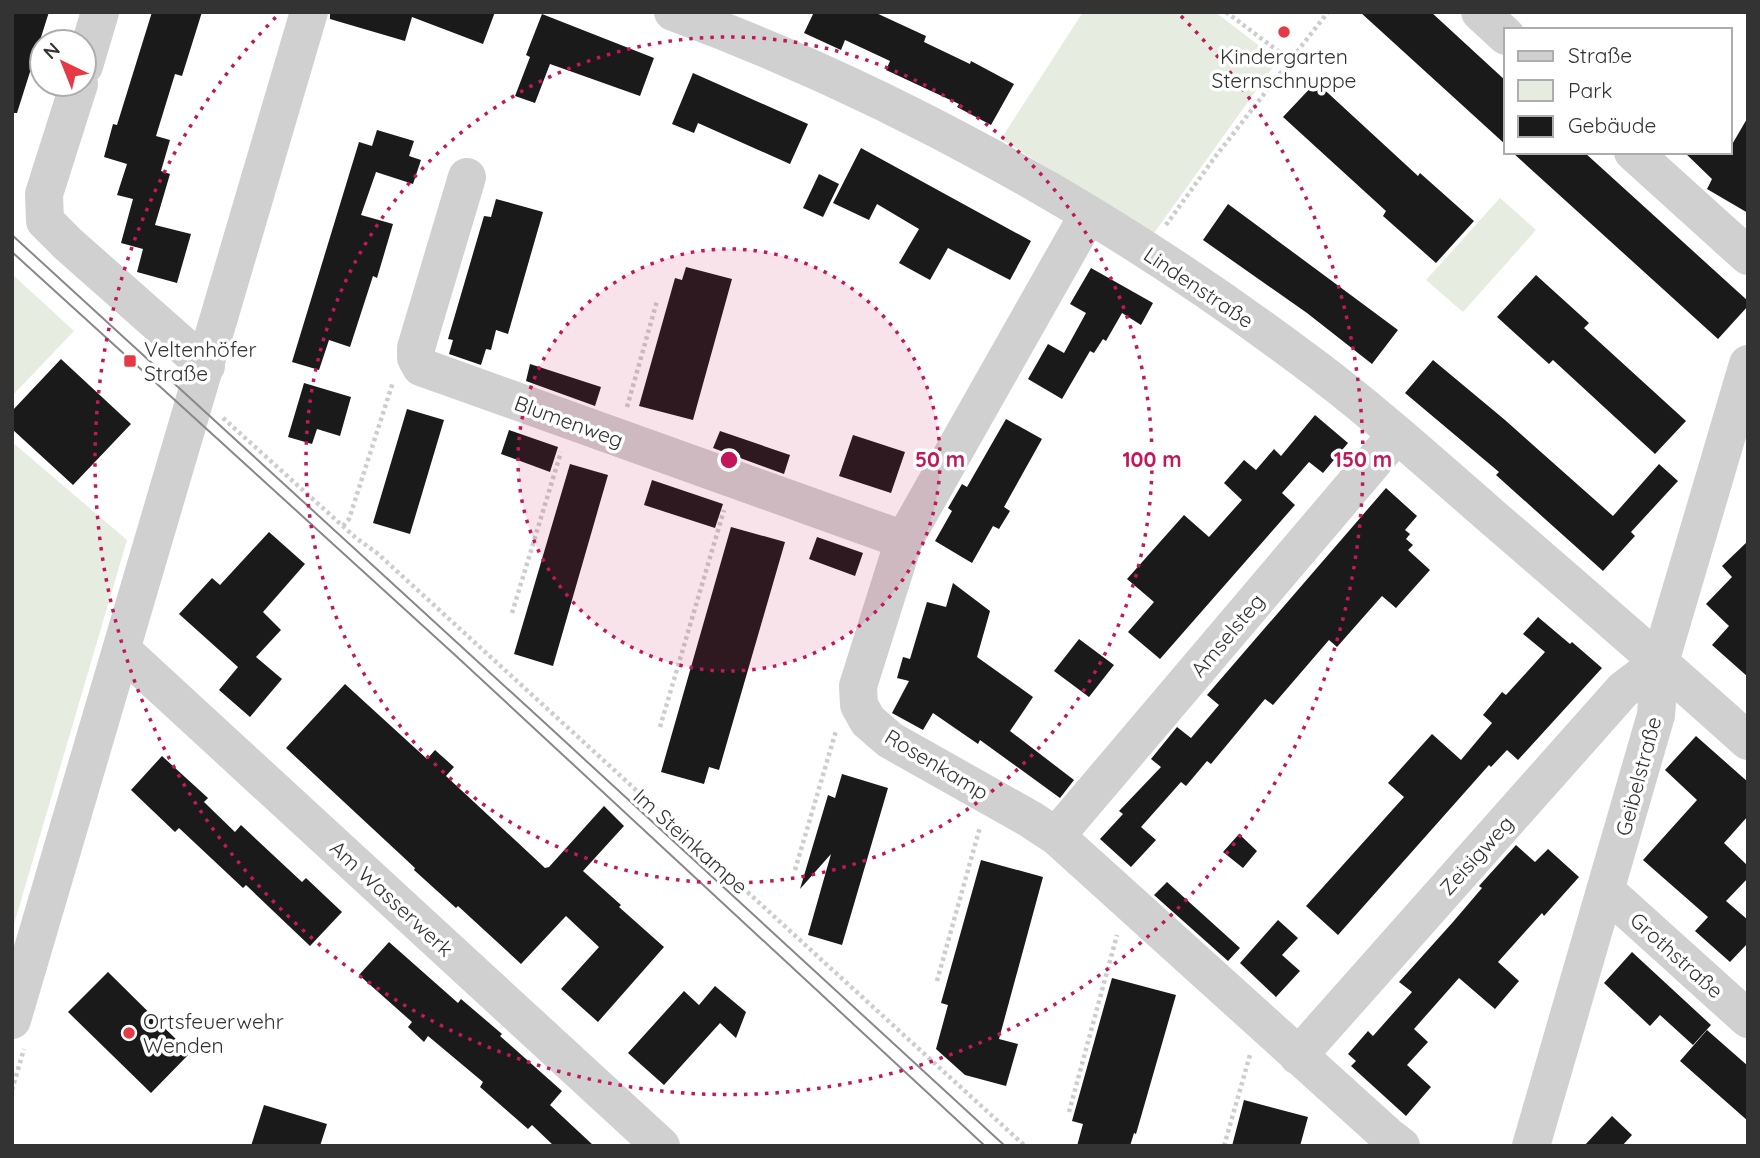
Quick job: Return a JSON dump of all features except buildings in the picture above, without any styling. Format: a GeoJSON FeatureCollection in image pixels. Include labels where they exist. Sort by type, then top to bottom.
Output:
{"type":"FeatureCollection","features":[{"type":"Feature","properties":{"kind":"street"},"geometry":{"type":"LineString","coordinates":[[12,1020],[309,12]]}},
{"type":"Feature","properties":{"kind":"street","name":"Lindenstraße"},"geometry":{"type":"LineString","coordinates":[[673,12],[879,100],[1085,206],[1298,355],[1397,435],[1748,741]]}},
{"type":"Feature","properties":{"kind":"street"},"geometry":{"type":"LineString","coordinates":[[1480,12],[1504,34]]}},
{"type":"Feature","properties":{"kind":"street"},"geometry":{"type":"LineString","coordinates":[[46,220],[44,194],[75,98]]}},
{"type":"Feature","properties":{"kind":"street"},"geometry":{"type":"LineString","coordinates":[[1635,154],[1748,256]]}},
{"type":"Feature","properties":{"kind":"street"},"geometry":{"type":"LineString","coordinates":[[416,358],[416,348],[467,177]]}},
{"type":"Feature","properties":{"kind":"street"},"geometry":{"type":"LineString","coordinates":[[12,190],[68,244],[206,366]]}},
{"type":"Feature","properties":{"kind":"street"},"geometry":{"type":"LineString","coordinates":[[858,686],[904,540],[1085,206]]}},
{"type":"Feature","properties":{"kind":"street","name":"Blumenweg"},"geometry":{"type":"LineString","coordinates":[[416,358],[421,367],[432,372],[904,540]]}},
{"type":"Feature","properties":{"kind":"street","name":"Geibelstraße"},"geometry":{"type":"LineString","coordinates":[[1531,1146],[1656,715],[1660,662],[1748,363]]}},
{"type":"Feature","properties":{"kind":"street","name":"Amselsteg"},"geometry":{"type":"LineString","coordinates":[[1056,836],[1397,435]]}},
{"type":"Feature","properties":{"kind":"street","name":"Am Wasserwerk"},"geometry":{"type":"LineString","coordinates":[[122,650],[661,1146]]}},
{"type":"Feature","properties":{"kind":"street","name":"Zeisigweg"},"geometry":{"type":"LineString","coordinates":[[1298,1056],[1623,690],[1660,662]]}},
{"type":"Feature","properties":{"kind":"street","name":"Rosenkamp"},"geometry":{"type":"LineString","coordinates":[[858,686],[859,705],[868,721],[890,740],[1056,836],[1401,1146]]}},
{"type":"Feature","properties":{"kind":"street","name":"Grothstraße"},"geometry":{"type":"LineString","coordinates":[[1605,890],[1748,1019]]}},
{"type":"Feature","properties":{"kind":"path"},"geometry":{"type":"LineString","coordinates":[[1226,12],[1290,60]]}},
{"type":"Feature","properties":{"kind":"path"},"geometry":{"type":"LineString","coordinates":[[1147,251],[1215,157],[1328,12]]}},
{"type":"Feature","properties":{"kind":"path"},"geometry":{"type":"LineString","coordinates":[[618,438],[657,301]]}},
{"type":"Feature","properties":{"kind":"path"},"geometry":{"type":"LineString","coordinates":[[343,526],[349,519],[398,366],[416,358]]}},
{"type":"Feature","properties":{"kind":"path","name":"Im Steinkampe"},"geometry":{"type":"LineString","coordinates":[[217,412],[356,538],[377,553],[1025,1146]]}},
{"type":"Feature","properties":{"kind":"path"},"geometry":{"type":"LineString","coordinates":[[512,613],[570,421]]}},
{"type":"Feature","properties":{"kind":"path"},"geometry":{"type":"LineString","coordinates":[[660,727],[733,479]]}},
{"type":"Feature","properties":{"kind":"path"},"geometry":{"type":"LineString","coordinates":[[795,870],[832,738],[858,686]]}},
{"type":"Feature","properties":{"kind":"path"},"geometry":{"type":"LineString","coordinates":[[937,981],[989,796]]}},
{"type":"Feature","properties":{"kind":"path"},"geometry":{"type":"LineString","coordinates":[[1069,1112],[1127,901]]}},
{"type":"Feature","properties":{"kind":"path"},"geometry":{"type":"LineString","coordinates":[[1224,1146],[1259,1021]]}},
{"type":"Feature","properties":{"kind":"green space"},"geometry":{"type":"Polygon","coordinates":[[[1083,12],[1215,12],[1278,60],[1154,233],[1001,139],[1083,12]]]}},
{"type":"Feature","properties":{"kind":"green space"},"geometry":{"type":"Polygon","coordinates":[[[1500,198],[1536,230],[1463,312],[1426,280],[1500,198]]]}},
{"type":"Feature","properties":{"kind":"green space"},"geometry":{"type":"Polygon","coordinates":[[[12,274],[74,331],[12,396],[12,274]]]}},
{"type":"Feature","properties":{"kind":"green space"},"geometry":{"type":"Polygon","coordinates":[[[12,442],[127,540],[12,931],[12,442]]]}},
{"type":"Feature","properties":{"kind":"tram line"},"geometry":{"type":"LineString","coordinates":[[12,235],[1005,1146]]}},
{"type":"Feature","properties":{"kind":"tram line"},"geometry":{"type":"LineString","coordinates":[[12,252],[455,655],[985,1146]]}},
{"type":"Feature","properties":{"kind":"place","name":"Kindergarten Sternschnuppe"},"geometry":{"type":"Point","coordinates":[1284,32]}},
{"type":"Feature","properties":{"kind":"place","name":"Veltenhöfer Straße"},"geometry":{"type":"Point","coordinates":[130,361]}},
{"type":"Feature","properties":{"kind":"place","name":"Ortsfeuerwehr Wenden"},"geometry":{"type":"Point","coordinates":[129,1033]}}]}
